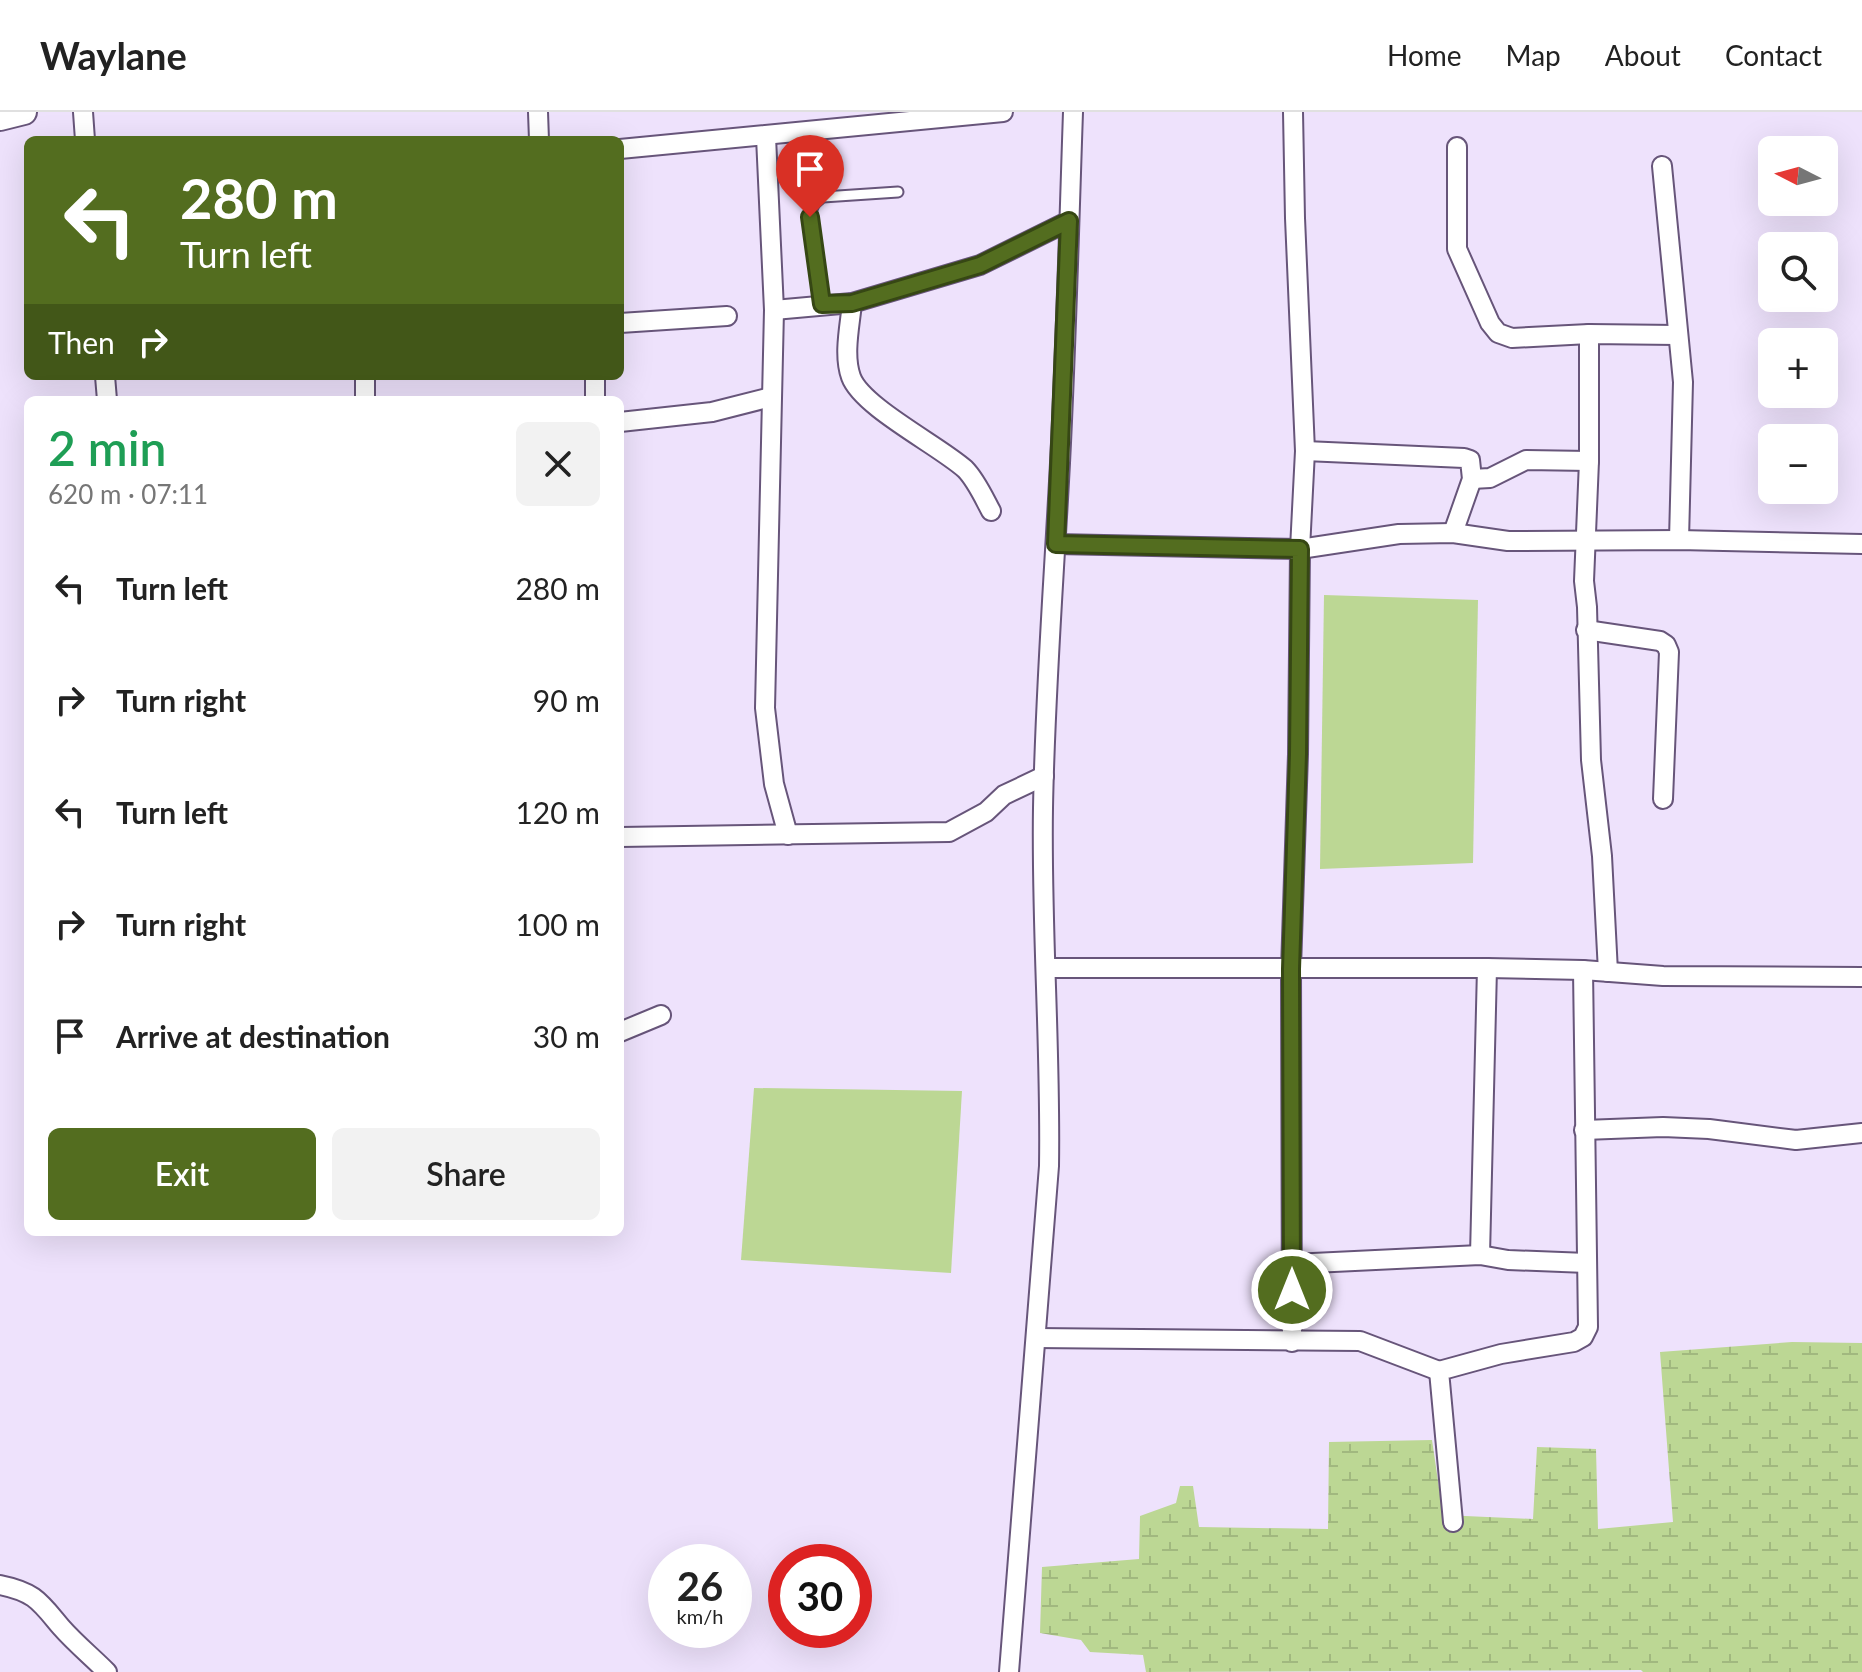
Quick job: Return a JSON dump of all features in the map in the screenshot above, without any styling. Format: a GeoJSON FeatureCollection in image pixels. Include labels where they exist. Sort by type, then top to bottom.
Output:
{"type":"FeatureCollection","features":[{"type":"Feature","properties":{"kind":"main road"},"geometry":{"type":"LineString","coordinates":[[0,118],[24,112]]}},
{"type":"Feature","properties":{"kind":"street"},"geometry":{"type":"LineString","coordinates":[[83,112],[85,136]]}},
{"type":"Feature","properties":{"kind":"street"},"geometry":{"type":"LineString","coordinates":[[538,112],[539,136]]}},
{"type":"Feature","properties":{"kind":"street"},"geometry":{"type":"LineString","coordinates":[[624,149],[766,137],[894,118],[1003,112]]}},
{"type":"Feature","properties":{"kind":"street"},"geometry":{"type":"LineString","coordinates":[[1009,1672],[1049,1166],[1050,1085],[1043,888],[1044,776],[1073,112]]}},
{"type":"Feature","properties":{"kind":"street"},"geometry":{"type":"LineString","coordinates":[[1292,1342],[1291,969],[1305,451],[1293,112]]}},
{"type":"Feature","properties":{"kind":"street"},"geometry":{"type":"LineString","coordinates":[[766,137],[774,310],[765,708],[774,784],[788,835]]}},
{"type":"Feature","properties":{"kind":"street"},"geometry":{"type":"LineString","coordinates":[[1457,147],[1457,249],[1490,323],[1498,333],[1512,338],[1589,334],[1677,335]]}},
{"type":"Feature","properties":{"kind":"street"},"geometry":{"type":"LineString","coordinates":[[1662,166],[1683,382],[1679,540]]}},
{"type":"Feature","properties":{"kind":"street"},"geometry":{"type":"LineString","coordinates":[[774,310],[852,303],[980,265],[1069,221]]}},
{"type":"Feature","properties":{"kind":"street"},"geometry":{"type":"LineString","coordinates":[[852,303],[848,357],[851,377],[861,392],[888,416],[925,438],[968,472],[991,511]]}},
{"type":"Feature","properties":{"kind":"street"},"geometry":{"type":"LineString","coordinates":[[624,323],[727,316]]}},
{"type":"Feature","properties":{"kind":"street"},"geometry":{"type":"LineString","coordinates":[[1589,334],[1589,461],[1584,540],[1586,630],[1591,760],[1602,856],[1608,972]]}},
{"type":"Feature","properties":{"kind":"street"},"geometry":{"type":"LineString","coordinates":[[624,422],[712,412],[771,397]]}},
{"type":"Feature","properties":{"kind":"street"},"geometry":{"type":"LineString","coordinates":[[1305,451],[1470,460],[1472,479],[1453,533]]}},
{"type":"Feature","properties":{"kind":"street"},"geometry":{"type":"LineString","coordinates":[[1472,479],[1490,478],[1526,460],[1589,461]]}},
{"type":"Feature","properties":{"kind":"street"},"geometry":{"type":"LineString","coordinates":[[1056,544],[1300,549],[1399,534],[1453,533],[1508,541],[1679,540],[1862,544]]}},
{"type":"Feature","properties":{"kind":"street"},"geometry":{"type":"LineString","coordinates":[[1586,630],[1660,641],[1666,645],[1669,652],[1663,799]]}},
{"type":"Feature","properties":{"kind":"street"},"geometry":{"type":"LineString","coordinates":[[624,837],[949,832],[986,812],[1004,795],[1044,776]]}},
{"type":"Feature","properties":{"kind":"street"},"geometry":{"type":"LineString","coordinates":[[1047,968],[1487,968],[1663,976],[1862,977]]}},
{"type":"Feature","properties":{"kind":"street"},"geometry":{"type":"LineString","coordinates":[[1480,1255],[1487,968]]}},
{"type":"Feature","properties":{"kind":"street"},"geometry":{"type":"LineString","coordinates":[[1036,1338],[1360,1341],[1439,1371],[1501,1354],[1574,1342],[1583,1337],[1588,1327],[1583,970]]}},
{"type":"Feature","properties":{"kind":"street"},"geometry":{"type":"LineString","coordinates":[[624,1030],[661,1015]]}},
{"type":"Feature","properties":{"kind":"street"},"geometry":{"type":"LineString","coordinates":[[1584,1130],[1709,1129],[1796,1140],[1862,1133]]}},
{"type":"Feature","properties":{"kind":"street"},"geometry":{"type":"LineString","coordinates":[[1292,1264],[1480,1255],[1508,1260],[1587,1263]]}},
{"type":"Feature","properties":{"kind":"street"},"geometry":{"type":"LineString","coordinates":[[1439,1371],[1453,1522]]}},
{"type":"Feature","properties":{"kind":"street"},"geometry":{"type":"LineString","coordinates":[[0,1585],[20,1590],[45,1605],[62,1628],[107,1672]]}},
{"type":"Feature","properties":{"kind":"lane"},"geometry":{"type":"LineString","coordinates":[[822,304],[810,217],[814,204],[823,197],[898,192]]}},
{"type":"Feature","properties":{"kind":"green space"},"geometry":{"type":"Polygon","coordinates":[[[1324,595],[1478,600],[1473,863],[1320,869],[1324,595]]]}},
{"type":"Feature","properties":{"kind":"green space"},"geometry":{"type":"Polygon","coordinates":[[[754,1088],[962,1091],[951,1273],[741,1260],[754,1088]]]}},
{"type":"Feature","properties":{"kind":"green space"},"geometry":{"type":"Polygon","coordinates":[[[1792,1342],[1862,1343],[1862,1672],[1146,1672],[1143,1655],[1090,1652],[1081,1640],[1040,1633],[1042,1567],[1139,1559],[1140,1516],[1176,1503],[1180,1486],[1193,1486],[1199,1527],[1328,1529],[1329,1442],[1432,1440],[1443,1515],[1533,1519],[1537,1447],[1596,1449],[1598,1529],[1673,1522],[1660,1352],[1792,1342]]]}},
{"type":"Feature","properties":{"kind":"route"},"geometry":{"type":"LineString","coordinates":[[810,217],[822,304],[852,303],[980,265],[1069,221],[1056,544],[1300,549],[1291,969],[1292,1290]]}}]}
